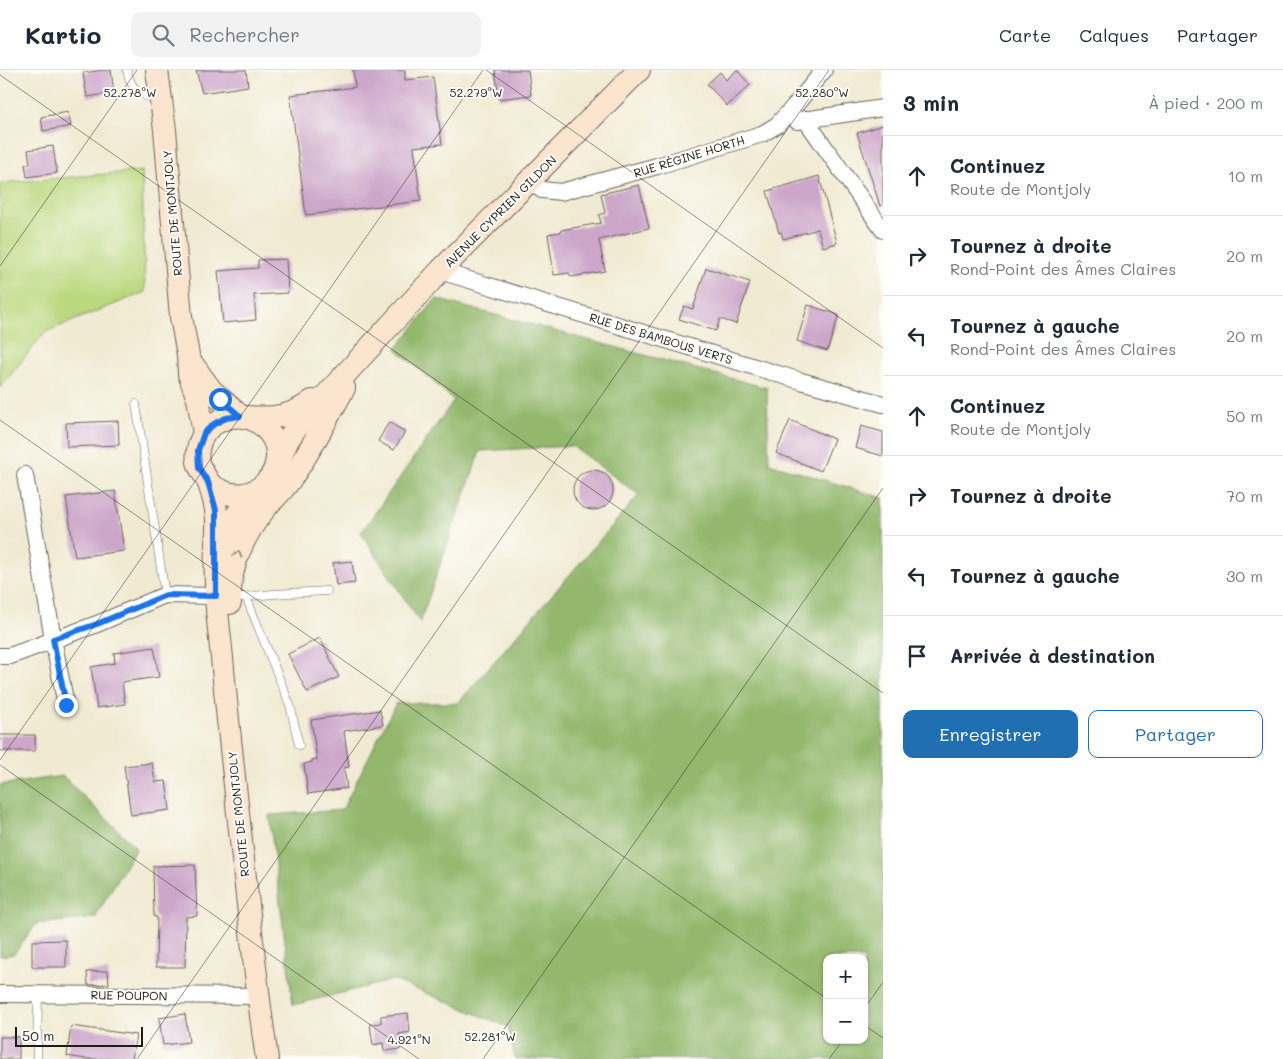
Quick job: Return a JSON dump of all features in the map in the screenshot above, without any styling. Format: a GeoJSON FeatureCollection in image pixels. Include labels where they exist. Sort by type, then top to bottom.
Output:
{"type":"FeatureCollection","features":[{"type":"Feature","properties":{"kind":"main road","name":"ROUTE DE MONTJOLY"},"geometry":{"type":"LineString","coordinates":[[157,70],[165,130],[181,317],[188,355],[189,374],[198,400],[204,433]]}},
{"type":"Feature","properties":{"kind":"main road","name":"AVENUE CYPRIEN GILDON"},"geometry":{"type":"LineString","coordinates":[[275,466],[295,429],[362,354],[440,271],[639,70]]}},
{"type":"Feature","properties":{"kind":"main road","name":"AVENUE CYPRIEN GILDON"},"geometry":{"type":"LineString","coordinates":[[243,417],[270,418],[294,413],[306,406],[362,354]]}},
{"type":"Feature","properties":{"kind":"main road"},"geometry":{"type":"LineString","coordinates":[[231,598],[232,575],[241,544],[254,523],[283,490],[302,463],[362,354]]}},
{"type":"Feature","properties":{"kind":"main road","name":"ROUTE DE MONTJOLY"},"geometry":{"type":"LineString","coordinates":[[188,355],[211,390],[243,417]]}},
{"type":"Feature","properties":{"kind":"main road"},"geometry":{"type":"LineString","coordinates":[[216,568],[236,516],[254,491],[267,481],[275,466],[276,451],[271,436],[265,428],[243,417],[226,418],[214,424],[204,433],[198,450],[198,459],[203,476],[216,489],[225,493],[245,494],[254,491]]}},
{"type":"Feature","properties":{"kind":"main road"},"geometry":{"type":"LineString","coordinates":[[208,482],[216,510],[216,568],[231,598]]}},
{"type":"Feature","properties":{"kind":"main road","name":"ROUTE DE MONTJOLY"},"geometry":{"type":"LineString","coordinates":[[231,598],[234,694],[228,724],[258,996],[267,1059]]}},
{"type":"Feature","properties":{"kind":"street","name":"RUE RÉGINE HORTH"},"geometry":{"type":"LineString","coordinates":[[530,181],[542,190],[561,192],[706,152],[762,134],[777,125],[824,70]]}},
{"type":"Feature","properties":{"kind":"street"},"geometry":{"type":"LineString","coordinates":[[777,125],[883,108]]}},
{"type":"Feature","properties":{"kind":"street"},"geometry":{"type":"LineString","coordinates":[[805,119],[883,230]]}},
{"type":"Feature","properties":{"kind":"street","name":"RUE DES BAMBOUS VERTS"},"geometry":{"type":"LineString","coordinates":[[440,271],[801,381],[883,404]]}},
{"type":"Feature","properties":{"kind":"street"},"geometry":{"type":"LineString","coordinates":[[25,475],[66,705]]}},
{"type":"Feature","properties":{"kind":"street"},"geometry":{"type":"LineString","coordinates":[[0,656],[10,656],[97,624],[166,595],[231,598]]}},
{"type":"Feature","properties":{"kind":"street","name":"RUE POUPON"},"geometry":{"type":"LineString","coordinates":[[0,994],[258,996]]}},
{"type":"Feature","properties":{"kind":"lane"},"geometry":{"type":"LineString","coordinates":[[128,70],[129,81],[136,91],[146,97],[161,100]]}},
{"type":"Feature","properties":{"kind":"lane"},"geometry":{"type":"LineString","coordinates":[[136,404],[166,595]]}},
{"type":"Feature","properties":{"kind":"lane"},"geometry":{"type":"LineString","coordinates":[[299,745],[290,705],[231,598],[327,591]]}},
{"type":"Feature","properties":{"kind":"lane"},"geometry":{"type":"LineString","coordinates":[[37,1059],[38,993]]}},
{"type":"Feature","properties":{"kind":"green space"},"geometry":{"type":"Polygon","coordinates":[[[142,171],[145,292],[45,332],[0,388],[0,183],[142,171]]]}},
{"type":"Feature","properties":{"kind":"green space"},"geometry":{"type":"Polygon","coordinates":[[[436,299],[767,388],[769,463],[883,498],[883,1059],[515,1059],[508,1027],[394,980],[293,1005],[269,815],[342,810],[396,703],[458,703],[639,495],[572,446],[480,451],[420,622],[361,533],[454,400],[396,349],[436,299]]]}},
{"type":"Feature","properties":{"kind":"green space"},"geometry":{"type":"Polygon","coordinates":[[[63,776],[136,848],[95,918],[36,924],[14,954],[0,956],[0,785],[63,776]]]}},
{"type":"Feature","properties":{"kind":"building"},"geometry":{"type":"Polygon","coordinates":[[[111,70],[114,93],[87,97],[83,73],[111,70]]]}},
{"type":"Feature","properties":{"kind":"building"},"geometry":{"type":"Polygon","coordinates":[[[196,70],[246,70],[248,86],[202,93],[196,70]]]}},
{"type":"Feature","properties":{"kind":"building"},"geometry":{"type":"Polygon","coordinates":[[[353,70],[405,70],[405,80],[433,77],[442,144],[414,147],[421,201],[306,215],[290,95],[355,87],[353,70]]]}},
{"type":"Feature","properties":{"kind":"building"},"geometry":{"type":"Polygon","coordinates":[[[495,70],[528,70],[531,95],[499,99],[495,70]]]}},
{"type":"Feature","properties":{"kind":"building"},"geometry":{"type":"Polygon","coordinates":[[[737,70],[750,85],[727,106],[707,84],[720,72],[726,80],[737,70]]]}},
{"type":"Feature","properties":{"kind":"building"},"geometry":{"type":"Polygon","coordinates":[[[68,112],[71,126],[43,131],[41,117],[68,112]]]}},
{"type":"Feature","properties":{"kind":"building"},"geometry":{"type":"Polygon","coordinates":[[[883,125],[883,205],[880,206],[857,133],[883,125]]]}},
{"type":"Feature","properties":{"kind":"building"},"geometry":{"type":"Polygon","coordinates":[[[53,146],[57,173],[27,177],[25,164],[30,164],[28,150],[53,146]]]}},
{"type":"Feature","properties":{"kind":"building"},"geometry":{"type":"Polygon","coordinates":[[[819,176],[837,243],[823,247],[818,229],[783,239],[781,232],[779,233],[767,191],[819,176]]]}},
{"type":"Feature","properties":{"kind":"building"},"geometry":{"type":"Polygon","coordinates":[[[639,185],[649,228],[599,240],[605,271],[571,277],[569,273],[554,275],[548,234],[601,223],[599,215],[605,213],[601,194],[639,185]]]}},
{"type":"Feature","properties":{"kind":"building"},"geometry":{"type":"Polygon","coordinates":[[[286,259],[288,293],[254,295],[256,320],[223,323],[218,271],[258,268],[258,260],[286,259]]]}},
{"type":"Feature","properties":{"kind":"building"},"geometry":{"type":"Polygon","coordinates":[[[706,268],[750,282],[736,324],[720,319],[716,331],[679,319],[684,306],[693,309],[706,268]]]}},
{"type":"Feature","properties":{"kind":"building"},"geometry":{"type":"Polygon","coordinates":[[[808,305],[839,315],[827,351],[797,341],[808,305]]]}},
{"type":"Feature","properties":{"kind":"building"},"geometry":{"type":"Polygon","coordinates":[[[790,420],[834,439],[821,471],[776,453],[790,420]]]}},
{"type":"Feature","properties":{"kind":"building"},"geometry":{"type":"Polygon","coordinates":[[[118,421],[119,445],[67,447],[66,423],[118,421]]]}},
{"type":"Feature","properties":{"kind":"building"},"geometry":{"type":"Polygon","coordinates":[[[389,422],[405,432],[394,450],[378,441],[389,422]]]}},
{"type":"Feature","properties":{"kind":"building"},"geometry":{"type":"Polygon","coordinates":[[[861,426],[883,432],[883,456],[855,448],[861,426]]]}},
{"type":"Feature","properties":{"kind":"building"},"geometry":{"type":"Polygon","coordinates":[[[597,470],[604,473],[610,479],[613,490],[612,498],[604,507],[597,510],[589,510],[582,507],[574,498],[573,486],[576,479],[585,471],[597,470]]]}},
{"type":"Feature","properties":{"kind":"building"},"geometry":{"type":"Polygon","coordinates":[[[115,491],[124,551],[75,557],[66,497],[115,491]]]}},
{"type":"Feature","properties":{"kind":"building"},"geometry":{"type":"Polygon","coordinates":[[[352,561],[355,583],[336,585],[333,563],[352,561]]]}},
{"type":"Feature","properties":{"kind":"building"},"geometry":{"type":"Polygon","coordinates":[[[320,638],[339,677],[307,692],[288,654],[320,638]]]}},
{"type":"Feature","properties":{"kind":"building"},"geometry":{"type":"Polygon","coordinates":[[[154,647],[159,677],[122,682],[125,704],[97,708],[91,667],[115,663],[114,653],[154,647]]]}},
{"type":"Feature","properties":{"kind":"building"},"geometry":{"type":"Polygon","coordinates":[[[380,710],[383,725],[344,731],[349,767],[344,768],[347,788],[308,794],[304,764],[317,759],[311,720],[380,710]]]}},
{"type":"Feature","properties":{"kind":"building"},"geometry":{"type":"Polygon","coordinates":[[[0,735],[35,735],[35,751],[0,751],[0,735]]]}},
{"type":"Feature","properties":{"kind":"building"},"geometry":{"type":"Polygon","coordinates":[[[152,763],[155,782],[166,781],[170,810],[131,815],[124,766],[152,763]]]}},
{"type":"Feature","properties":{"kind":"building"},"geometry":{"type":"Polygon","coordinates":[[[195,865],[197,916],[186,917],[185,967],[156,967],[157,917],[154,917],[153,866],[195,865]]]}},
{"type":"Feature","properties":{"kind":"building"},"geometry":{"type":"Polygon","coordinates":[[[66,940],[66,967],[32,967],[32,941],[66,940]]]}},
{"type":"Feature","properties":{"kind":"building"},"geometry":{"type":"Polygon","coordinates":[[[108,971],[109,984],[88,985],[87,972],[108,971]]]}},
{"type":"Feature","properties":{"kind":"building"},"geometry":{"type":"Polygon","coordinates":[[[408,1013],[410,1032],[399,1034],[401,1049],[384,1051],[383,1043],[373,1045],[370,1024],[381,1023],[381,1016],[408,1013]]]}},
{"type":"Feature","properties":{"kind":"building"},"geometry":{"type":"Polygon","coordinates":[[[185,1014],[189,1042],[163,1045],[159,1018],[185,1014]]]}},
{"type":"Feature","properties":{"kind":"building"},"geometry":{"type":"Polygon","coordinates":[[[71,1026],[136,1035],[132,1059],[86,1059],[67,1056],[71,1026]]]}},
{"type":"Feature","properties":{"kind":"building"},"geometry":{"type":"Polygon","coordinates":[[[0,1037],[19,1037],[19,1059],[0,1059],[0,1037]]]}},
{"type":"Feature","properties":{"kind":"route"},"geometry":{"type":"LineString","coordinates":[[66,705],[53,639],[97,624],[166,595],[216,596],[216,510],[208,482],[199,468],[198,450],[204,433],[214,424],[226,418],[240,416],[220,399]]}}]}
